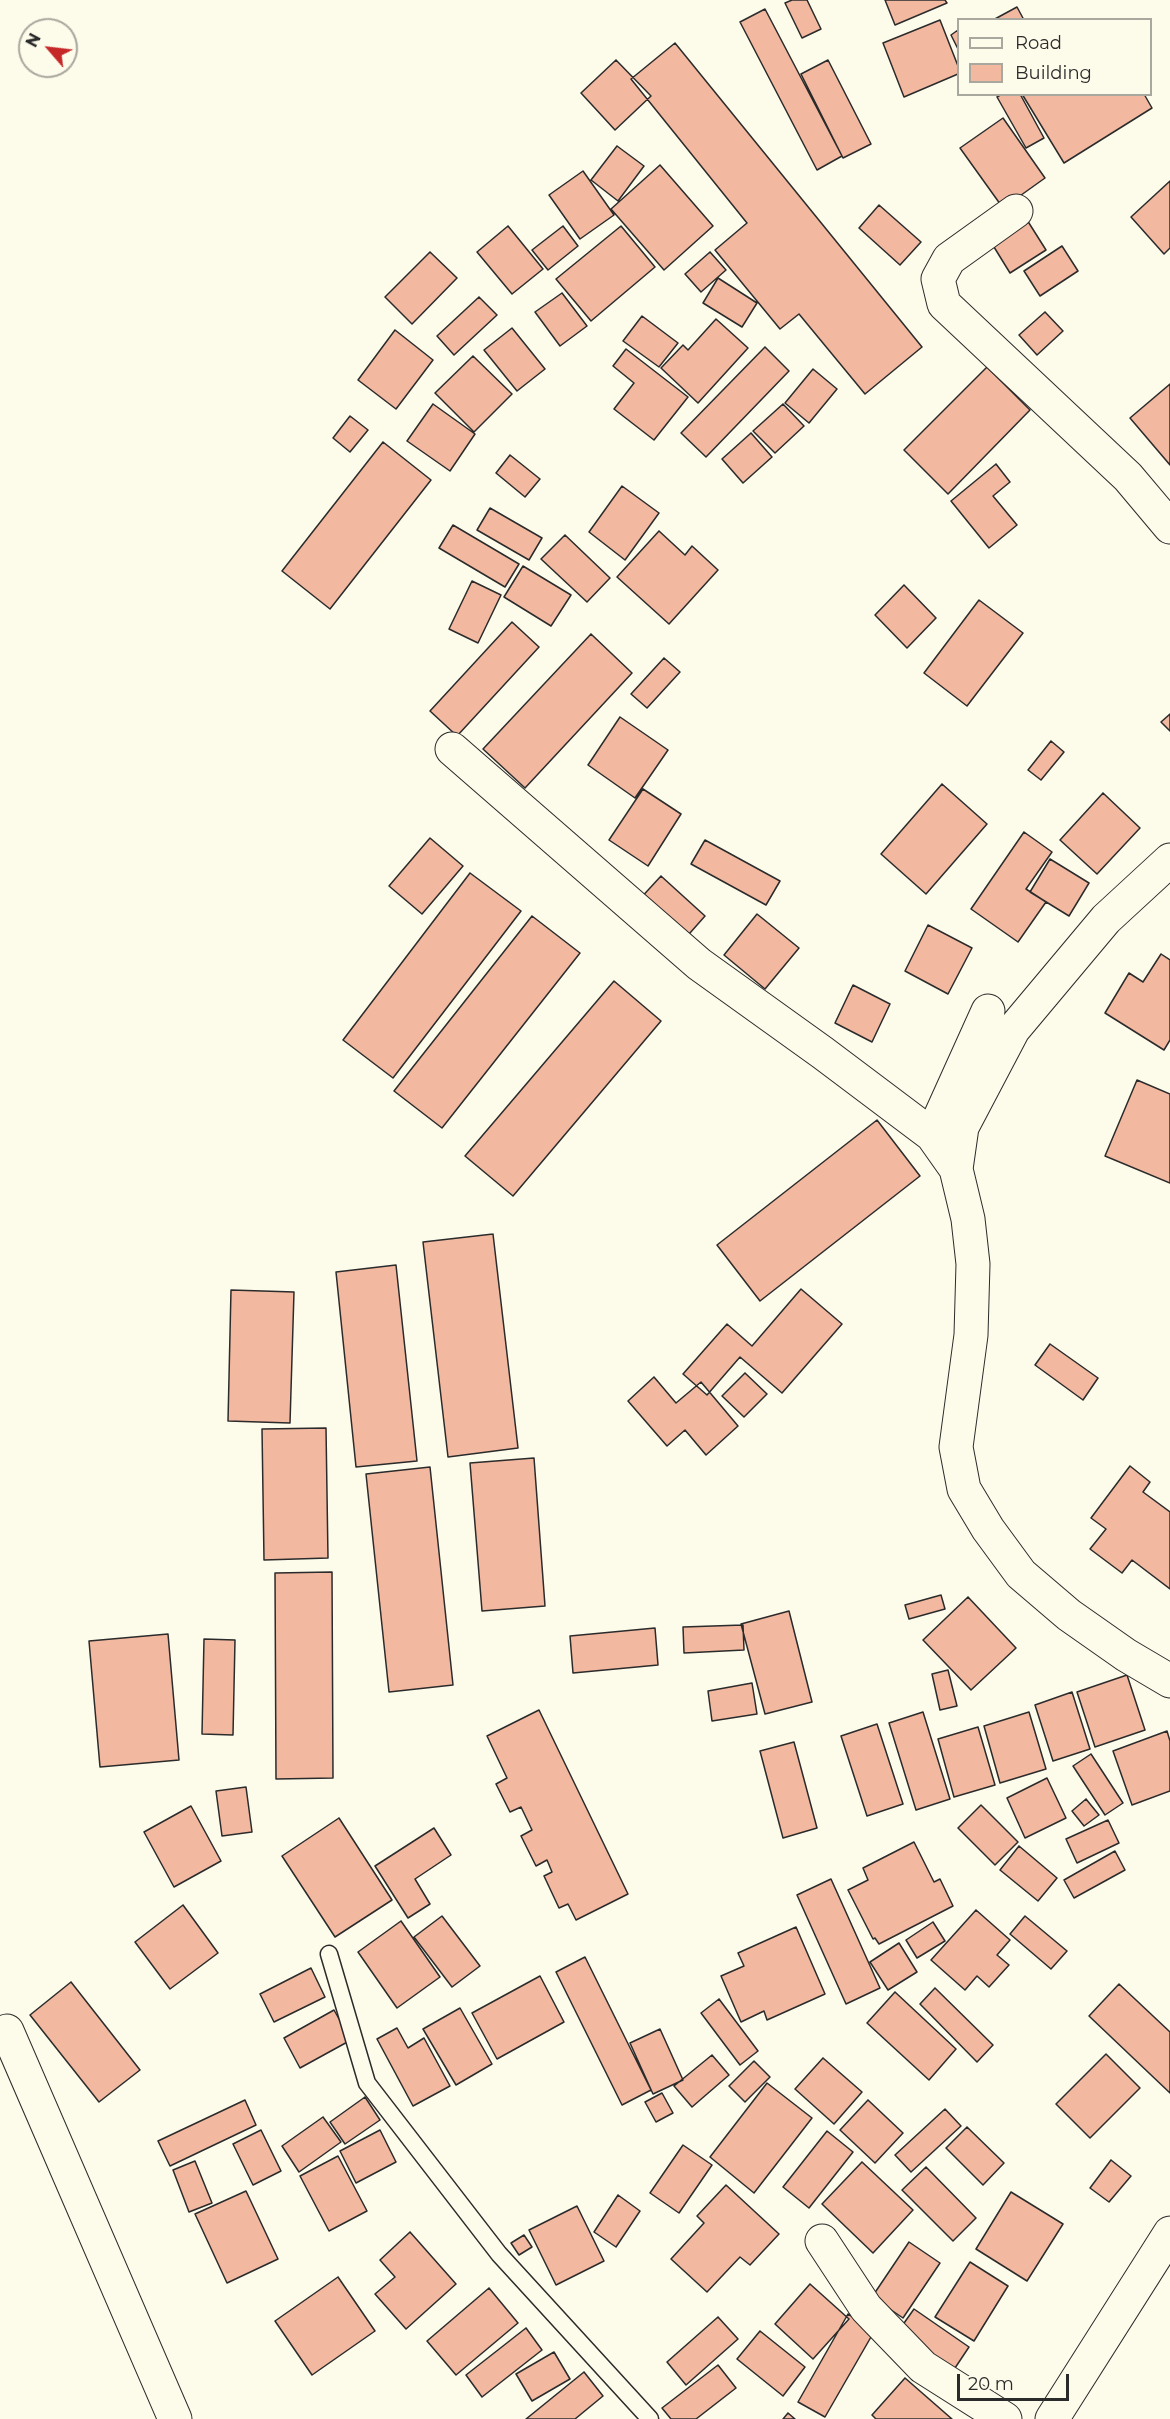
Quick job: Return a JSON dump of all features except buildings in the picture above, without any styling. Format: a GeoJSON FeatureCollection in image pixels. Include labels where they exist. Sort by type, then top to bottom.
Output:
{"type":"FeatureCollection","features":[{"type":"Feature","properties":{"kind":"street"},"geometry":{"type":"LineString","coordinates":[[1016,211],[949,259],[939,279],[944,304],[1128,477],[1170,526]]}},
{"type":"Feature","properties":{"kind":"street"},"geometry":{"type":"LineString","coordinates":[[452,749],[699,964],[823,1053],[932,1136],[956,1169]]}},
{"type":"Feature","properties":{"kind":"street"},"geometry":{"type":"LineString","coordinates":[[1170,860],[1106,919],[1013,1030],[962,1127],[956,1169],[968,1219],[973,1264],[971,1335],[956,1447],[964,1489],[988,1529],[1021,1574],[1069,1615],[1126,1655],[1170,1681]]}},
{"type":"Feature","properties":{"kind":"street"},"geometry":{"type":"LineString","coordinates":[[932,1136],[988,1011]]}},
{"type":"Feature","properties":{"kind":"street"},"geometry":{"type":"LineString","coordinates":[[7,2031],[175,2419]]}},
{"type":"Feature","properties":{"kind":"street"},"geometry":{"type":"LineString","coordinates":[[1052,2419],[1170,2234]]}},
{"type":"Feature","properties":{"kind":"street"},"geometry":{"type":"LineString","coordinates":[[822,2241],[866,2308],[923,2367],[1005,2419]]}},
{"type":"Feature","properties":{"kind":"lane"},"geometry":{"type":"LineString","coordinates":[[329,1954],[367,2083],[499,2254],[650,2419]]}}]}
